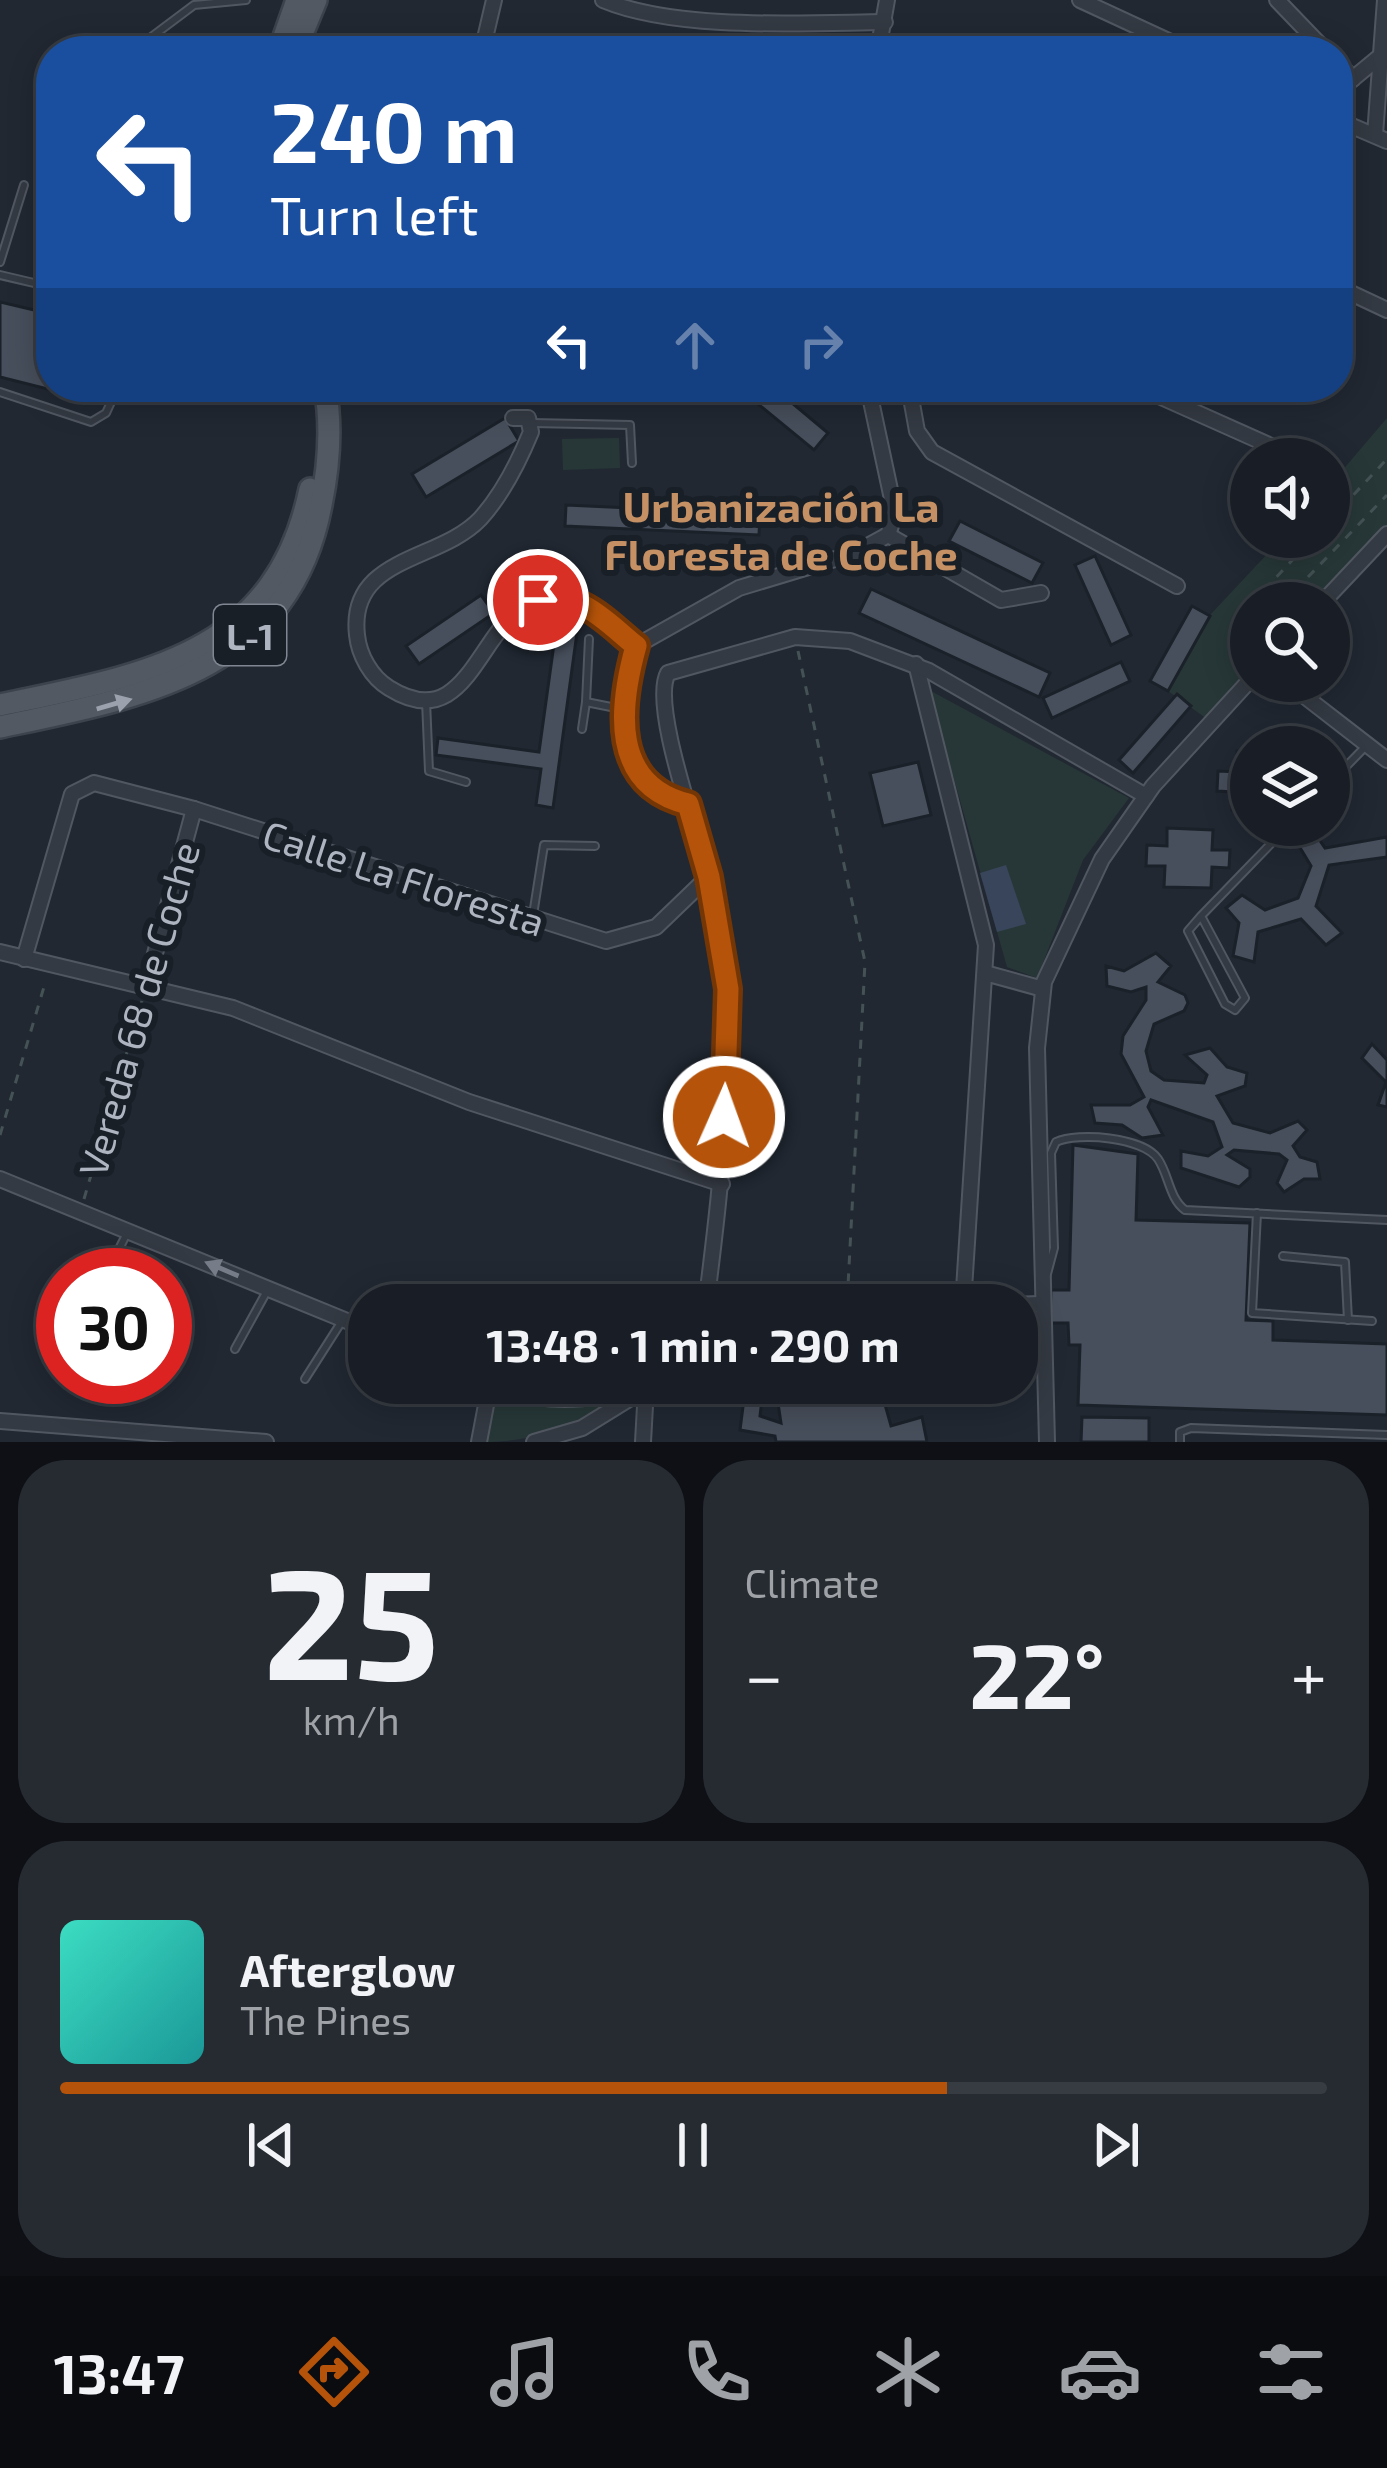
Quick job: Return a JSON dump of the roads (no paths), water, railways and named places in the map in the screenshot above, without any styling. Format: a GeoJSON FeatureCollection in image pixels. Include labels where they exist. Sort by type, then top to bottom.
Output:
{"type":"FeatureCollection","features":[{"type":"Feature","properties":{"kind":"main road"},"geometry":{"type":"LineString","coordinates":[[286,36],[297,0]]}},
{"type":"Feature","properties":{"kind":"main road"},"geometry":{"type":"LineString","coordinates":[[290,36],[316,0]]}},
{"type":"Feature","properties":{"kind":"main road","name":"L-1"},"geometry":{"type":"LineString","coordinates":[[0,705],[98,686],[184,657],[260,602],[285,568],[304,518],[316,446],[313,402]]}},
{"type":"Feature","properties":{"kind":"main road","name":"L-1"},"geometry":{"type":"LineString","coordinates":[[0,728],[146,694],[210,665],[268,619],[296,582],[317,528],[329,453],[326,402]]}},
{"type":"Feature","properties":{"kind":"street"},"geometry":{"type":"LineString","coordinates":[[486,36],[494,0]]}},
{"type":"Feature","properties":{"kind":"street"},"geometry":{"type":"LineString","coordinates":[[604,0],[636,11],[774,24],[885,22]]}},
{"type":"Feature","properties":{"kind":"street"},"geometry":{"type":"LineString","coordinates":[[882,36],[887,0]]}},
{"type":"Feature","properties":{"kind":"street"},"geometry":{"type":"LineString","coordinates":[[1080,0],[1158,36]]}},
{"type":"Feature","properties":{"kind":"street"},"geometry":{"type":"LineString","coordinates":[[1276,0],[1311,36]]}},
{"type":"Feature","properties":{"kind":"street"},"geometry":{"type":"LineString","coordinates":[[1353,126],[1381,138],[1378,58],[1384,0]]}},
{"type":"Feature","properties":{"kind":"street"},"geometry":{"type":"LineString","coordinates":[[1353,79],[1378,58]]}},
{"type":"Feature","properties":{"kind":"street"},"geometry":{"type":"LineString","coordinates":[[1353,294],[1387,310]]}},
{"type":"Feature","properties":{"kind":"street"},"geometry":{"type":"LineString","coordinates":[[688,804],[655,792],[633,767],[621,709],[636,646],[740,587],[855,553],[888,535],[895,513],[871,402]]}},
{"type":"Feature","properties":{"kind":"street"},"geometry":{"type":"LineString","coordinates":[[911,402],[916,431],[932,452],[1177,586]]}},
{"type":"Feature","properties":{"kind":"street"},"geometry":{"type":"LineString","coordinates":[[1173,402],[1253,438]]}},
{"type":"Feature","properties":{"kind":"street"},"geometry":{"type":"LineString","coordinates":[[513,418],[532,423],[525,446],[480,519],[444,543],[388,567],[374,578],[359,603],[357,638],[370,669],[392,691],[426,700],[457,687],[482,659],[503,621],[538,600],[561,596],[577,602],[636,646]]}},
{"type":"Feature","properties":{"kind":"street"},"geometry":{"type":"LineString","coordinates":[[1342,582],[1387,533]]}},
{"type":"Feature","properties":{"kind":"street"},"geometry":{"type":"LineString","coordinates":[[888,535],[1000,600],[1041,592]]}},
{"type":"Feature","properties":{"kind":"street"},"geometry":{"type":"LineString","coordinates":[[709,1284],[722,1184],[728,989],[709,877],[666,722],[664,680],[676,667],[795,637],[850,641],[916,664],[1146,796]]}},
{"type":"Feature","properties":{"kind":"street"},"geometry":{"type":"LineString","coordinates":[[916,664],[986,945],[964,1284]]}},
{"type":"Feature","properties":{"kind":"street"},"geometry":{"type":"LineString","coordinates":[[1047,1442],[1037,1048],[1043,989],[1102,859],[1146,796],[1230,702]]}},
{"type":"Feature","properties":{"kind":"street"},"geometry":{"type":"LineString","coordinates":[[1311,702],[1387,760]]}},
{"type":"Feature","properties":{"kind":"street","name":"Calle La Floresta"},"geometry":{"type":"LineString","coordinates":[[24,959],[72,794],[82,786],[110,784],[606,941],[656,927],[709,877]]}},
{"type":"Feature","properties":{"kind":"street","name":"Vereda 68 de Coche"},"geometry":{"type":"LineString","coordinates":[[146,987],[194,809]]}},
{"type":"Feature","properties":{"kind":"street"},"geometry":{"type":"LineString","coordinates":[[0,952],[233,1008],[469,1102],[722,1184]]}},
{"type":"Feature","properties":{"kind":"street"},"geometry":{"type":"LineString","coordinates":[[985,974],[1043,989]]}},
{"type":"Feature","properties":{"kind":"street"},"geometry":{"type":"LineString","coordinates":[[0,1179],[348,1320]]}},
{"type":"Feature","properties":{"kind":"street"},"geometry":{"type":"LineString","coordinates":[[478,1442],[485,1404]]}},
{"type":"Feature","properties":{"kind":"street"},"geometry":{"type":"LineString","coordinates":[[534,1442],[581,1428],[618,1404]]}},
{"type":"Feature","properties":{"kind":"street"},"geometry":{"type":"LineString","coordinates":[[643,1442],[646,1404]]}},
{"type":"Feature","properties":{"kind":"street"},"geometry":{"type":"LineString","coordinates":[[0,1421],[266,1442]]}},
{"type":"Feature","properties":{"kind":"lane"},"geometry":{"type":"LineString","coordinates":[[155,36],[194,5],[246,0]]}},
{"type":"Feature","properties":{"kind":"lane"},"geometry":{"type":"LineString","coordinates":[[0,262],[24,184]]}},
{"type":"Feature","properties":{"kind":"lane"},"geometry":{"type":"LineString","coordinates":[[0,275],[36,283]]}},
{"type":"Feature","properties":{"kind":"lane"},"geometry":{"type":"LineString","coordinates":[[0,392],[91,422],[106,413],[111,402]]}},
{"type":"Feature","properties":{"kind":"lane"},"geometry":{"type":"LineString","coordinates":[[532,423],[630,424],[632,463]]}},
{"type":"Feature","properties":{"kind":"lane"},"geometry":{"type":"LineString","coordinates":[[582,729],[589,639]]}},
{"type":"Feature","properties":{"kind":"lane"},"geometry":{"type":"LineString","coordinates":[[426,700],[429,771],[466,782]]}},
{"type":"Feature","properties":{"kind":"lane"},"geometry":{"type":"LineString","coordinates":[[586,701],[621,709]]}},
{"type":"Feature","properties":{"kind":"lane"},"geometry":{"type":"LineString","coordinates":[[1350,762],[1366,746]]}},
{"type":"Feature","properties":{"kind":"lane"},"geometry":{"type":"LineString","coordinates":[[532,920],[544,845],[595,846]]}},
{"type":"Feature","properties":{"kind":"lane"},"geometry":{"type":"LineString","coordinates":[[1201,916],[1242,990],[1244,1006],[1235,1010],[1225,1004],[1188,931],[1201,916],[1269,846]]}},
{"type":"Feature","properties":{"kind":"lane"},"geometry":{"type":"LineString","coordinates":[[1041,1281],[1053,1259],[1052,1154],[1056,1142],[1077,1133],[1146,1148],[1157,1156],[1180,1208],[1387,1220]]}},
{"type":"Feature","properties":{"kind":"lane"},"geometry":{"type":"LineString","coordinates":[[1257,1214],[1252,1313],[1372,1321]]}},
{"type":"Feature","properties":{"kind":"lane"},"geometry":{"type":"LineString","coordinates":[[120,1248],[129,1230]]}},
{"type":"Feature","properties":{"kind":"lane"},"geometry":{"type":"LineString","coordinates":[[1283,1256],[1345,1262],[1348,1320]]}},
{"type":"Feature","properties":{"kind":"lane"},"geometry":{"type":"LineString","coordinates":[[236,1349],[268,1288]]}},
{"type":"Feature","properties":{"kind":"lane"},"geometry":{"type":"LineString","coordinates":[[305,1379],[344,1318]]}},
{"type":"Feature","properties":{"kind":"lane"},"geometry":{"type":"LineString","coordinates":[[1180,1442],[1180,1432],[1191,1428],[1387,1435]]}},
{"type":"Feature","properties":{"kind":"water"},"geometry":{"type":"Polygon","coordinates":[[[1006,865],[1026,924],[997,932],[980,873],[1006,865]]]}},
{"type":"Feature","properties":{"kind":"district","name":"Urbanización La Floresta de Coche"},"geometry":{"type":"Point","coordinates":[781,529]}}]}
